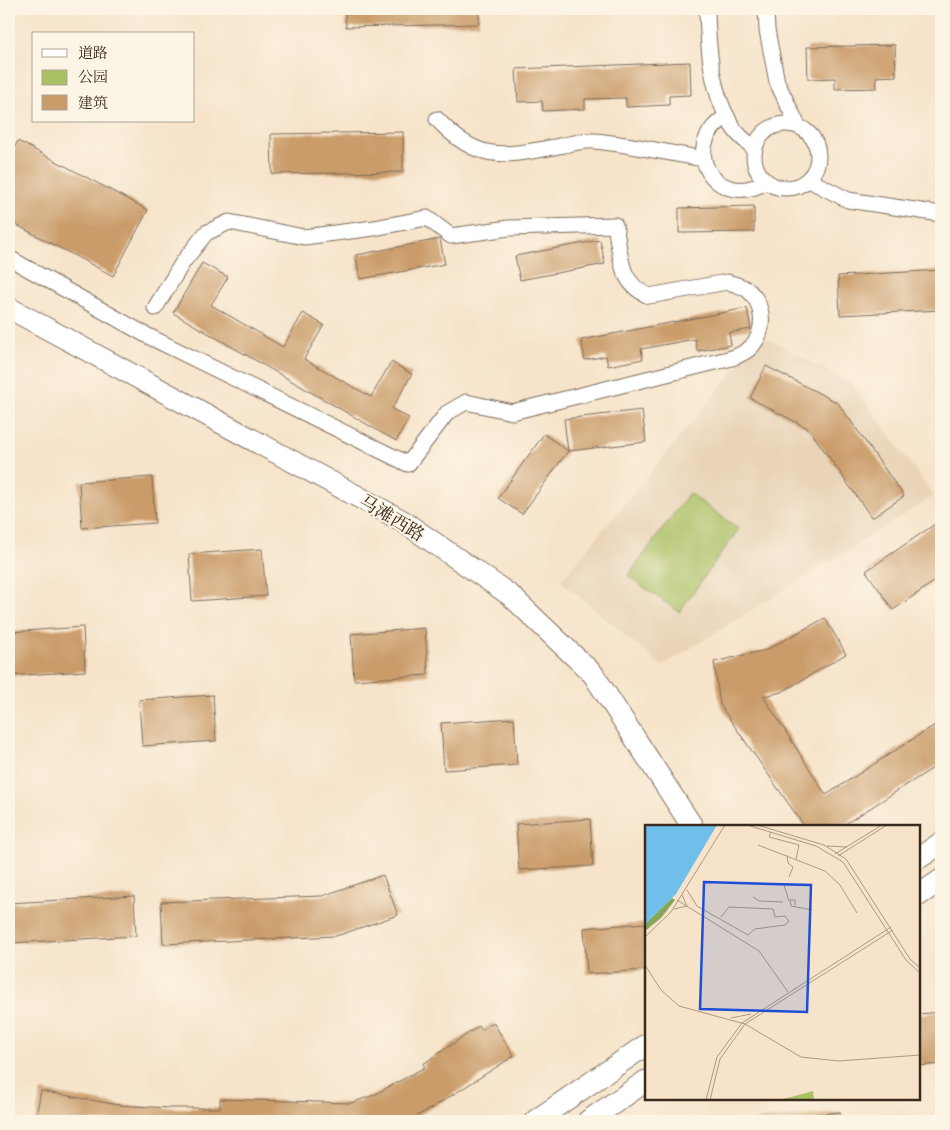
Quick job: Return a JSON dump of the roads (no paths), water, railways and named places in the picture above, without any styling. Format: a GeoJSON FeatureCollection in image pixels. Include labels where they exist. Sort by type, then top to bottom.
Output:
{"type":"FeatureCollection","features":[{"type":"Feature","properties":{"kind":"main road","name":"马滩西路"},"geometry":{"type":"LineString","coordinates":[[9,308],[401,520],[510,595],[593,674],[691,825]]}},
{"type":"Feature","properties":{"kind":"main road"},"geometry":{"type":"LineString","coordinates":[[920,857],[941,843]]}},
{"type":"Feature","properties":{"kind":"main road"},"geometry":{"type":"LineString","coordinates":[[920,895],[941,880]]}},
{"type":"Feature","properties":{"kind":"main road"},"geometry":{"type":"LineString","coordinates":[[535,1121],[645,1046]]}},
{"type":"Feature","properties":{"kind":"main road"},"geometry":{"type":"LineString","coordinates":[[588,1121],[645,1083]]}},
{"type":"Feature","properties":{"kind":"street"},"geometry":{"type":"LineString","coordinates":[[707,9],[708,36],[715,84],[722,109],[736,131],[755,149]]}},
{"type":"Feature","properties":{"kind":"street"},"geometry":{"type":"LineString","coordinates":[[766,9],[767,30],[777,82],[798,126]]}},
{"type":"Feature","properties":{"kind":"street"},"geometry":{"type":"LineString","coordinates":[[727,116],[716,123],[708,134],[704,146],[704,159],[709,171],[717,181],[728,188],[741,191],[754,189],[766,182]]}},
{"type":"Feature","properties":{"kind":"street"},"geometry":{"type":"LineString","coordinates":[[437,119],[452,135],[470,147],[490,153],[512,154],[591,140],[704,159]]}},
{"type":"Feature","properties":{"kind":"street"},"geometry":{"type":"LineString","coordinates":[[789,124],[798,126],[813,137],[817,146],[819,155],[815,173],[802,185],[783,189],[774,187],[760,176],[756,167],[754,158],[758,140],[771,128],[789,124]]}},
{"type":"Feature","properties":{"kind":"street"},"geometry":{"type":"LineString","coordinates":[[809,180],[848,200],[941,214]]}},
{"type":"Feature","properties":{"kind":"street"},"geometry":{"type":"LineString","coordinates":[[9,258],[146,335],[408,464],[447,413],[466,402],[512,412],[732,358],[752,346],[759,336],[762,324],[761,312],[756,301],[749,291],[739,285],[727,282],[649,296],[639,292],[626,277],[615,225],[509,228],[451,236],[427,218],[374,228],[304,237],[229,222],[206,233],[183,262],[155,308]]}}]}
